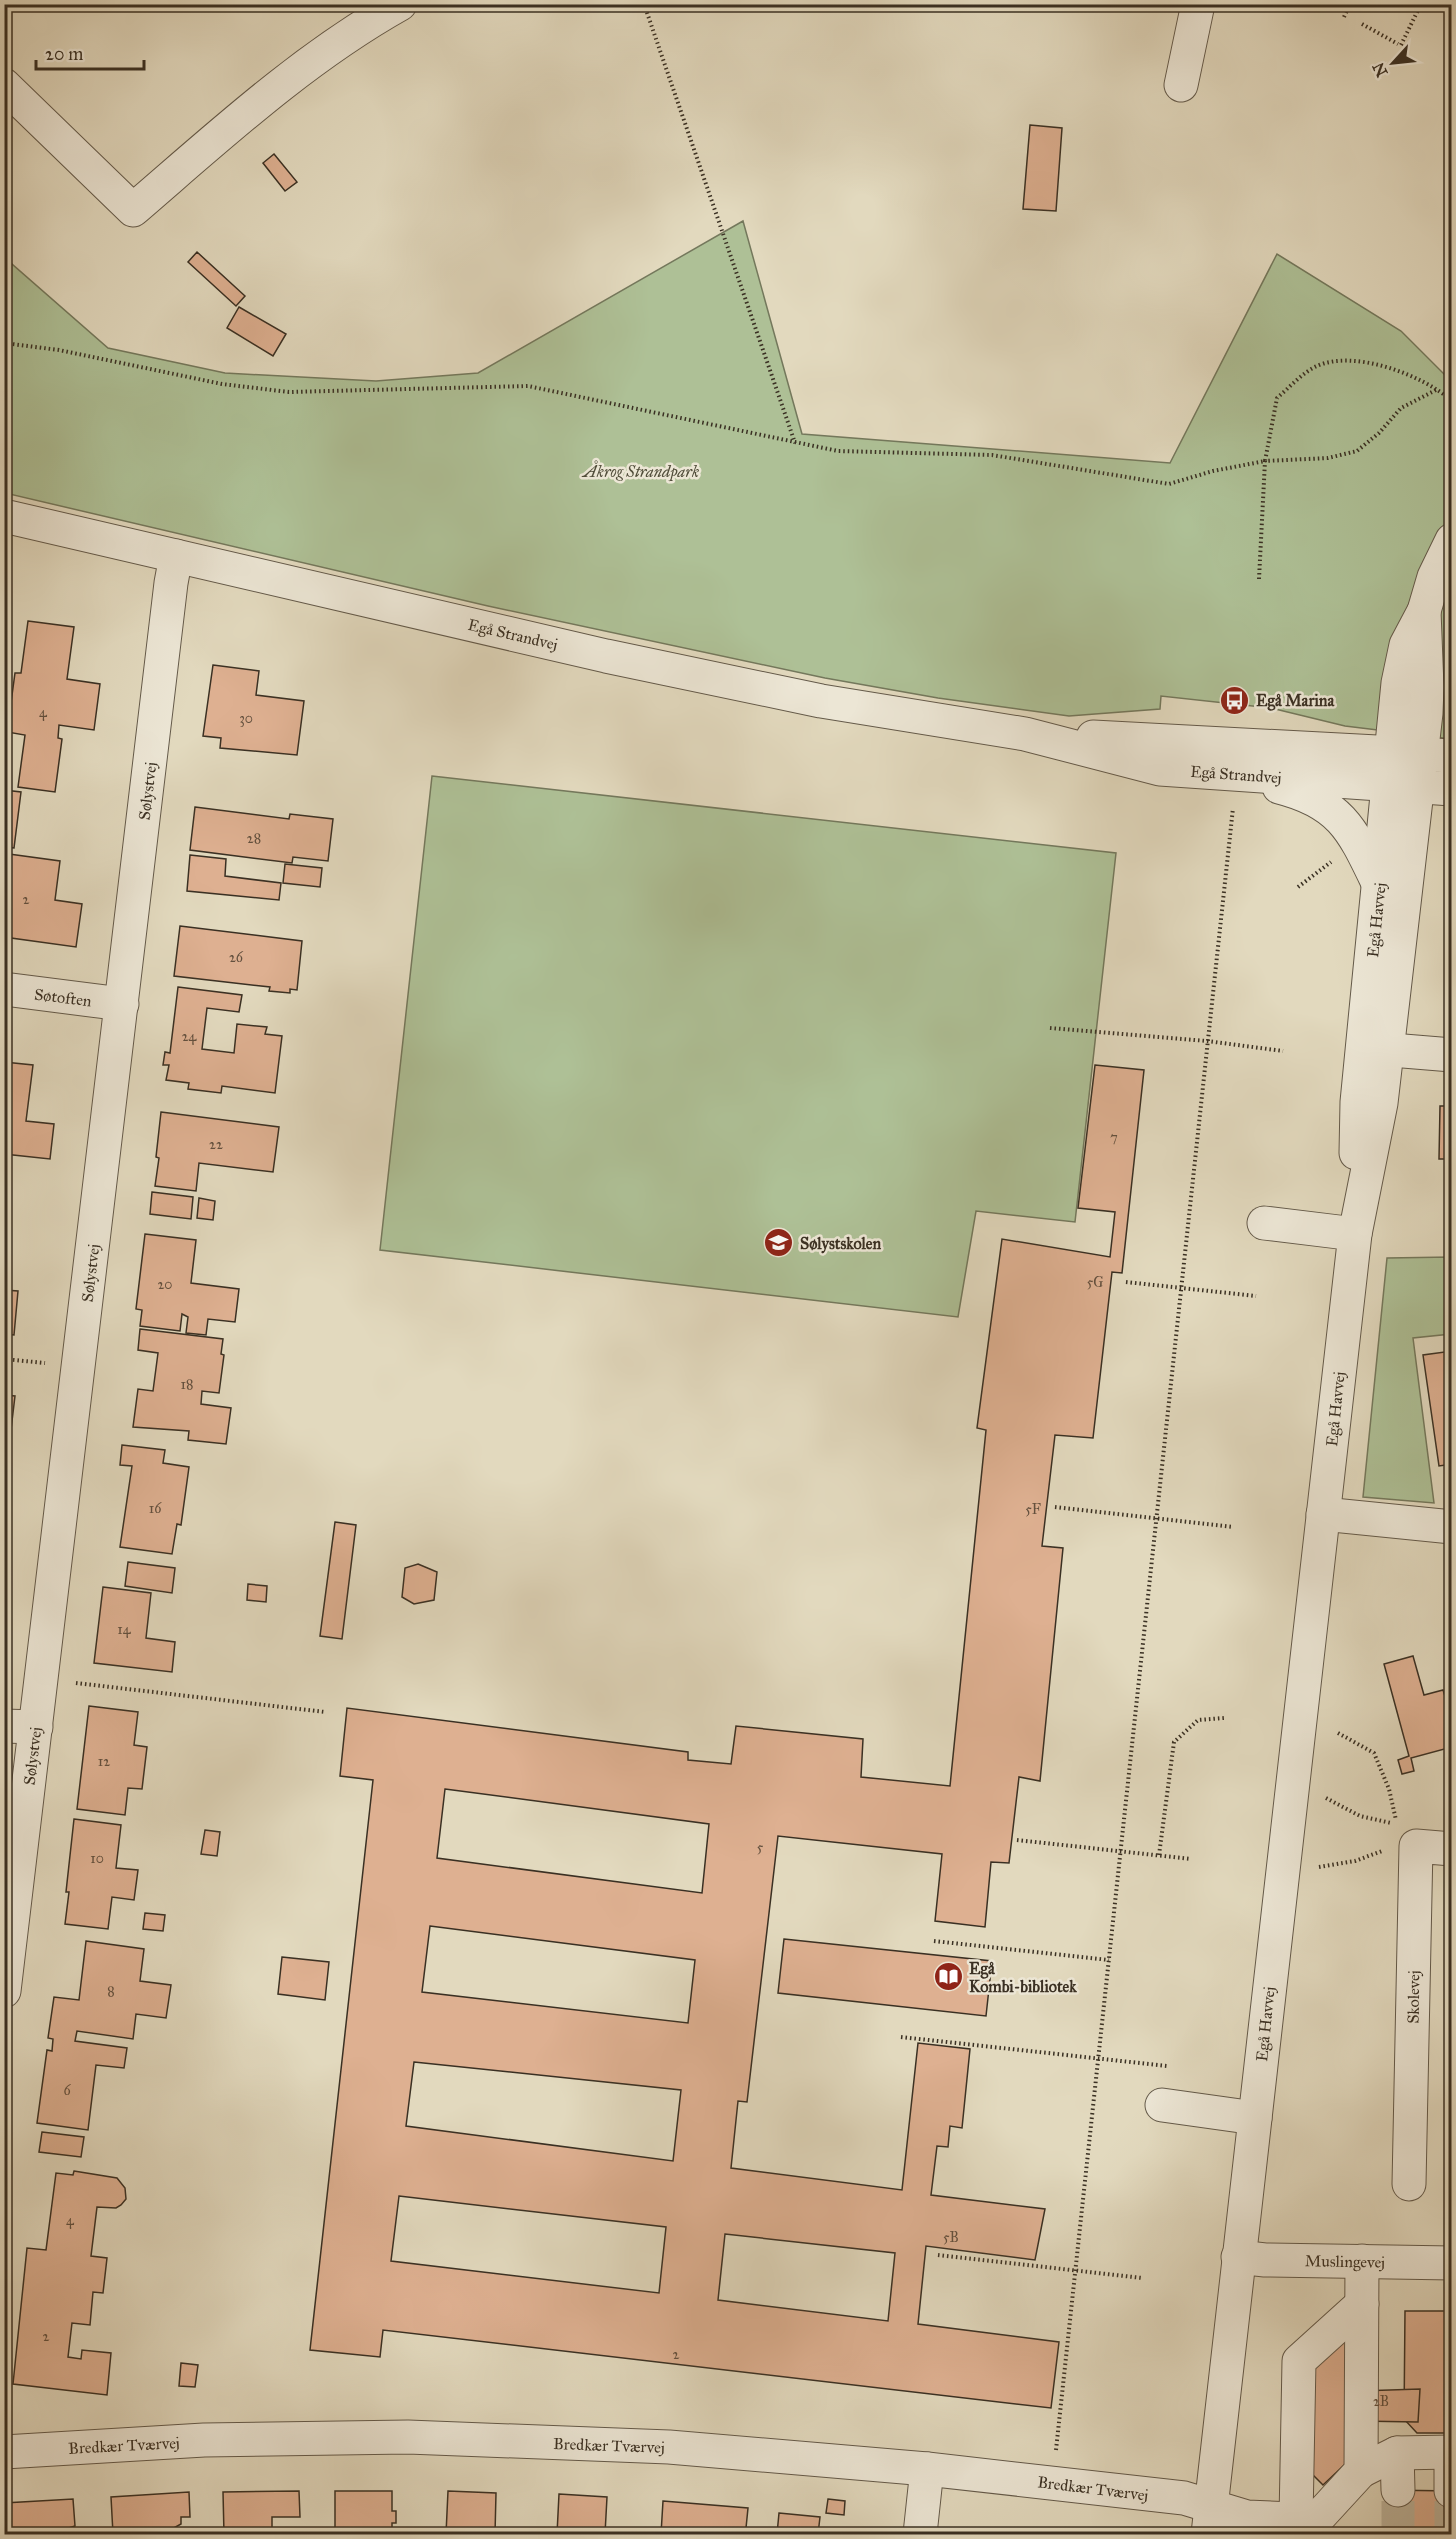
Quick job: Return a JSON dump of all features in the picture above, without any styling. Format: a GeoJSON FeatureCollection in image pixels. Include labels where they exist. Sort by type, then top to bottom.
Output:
{"type":"FeatureCollection","features":[{"type":"Feature","properties":{"kind":"street"},"geometry":{"type":"LineString","coordinates":[[1181,85],[1198,4]]}},
{"type":"Feature","properties":{"kind":"street"},"geometry":{"type":"LineString","coordinates":[[4,85],[133,210],[247,112],[346,37],[390,7]]}},
{"type":"Feature","properties":{"kind":"street","name":"Egå Strandvej"},"geometry":{"type":"LineString","coordinates":[[4,516],[710,678],[821,701],[1025,734],[1228,787],[1452,789]]}},
{"type":"Feature","properties":{"kind":"street","name":"Egå Havvej"},"geometry":{"type":"LineString","coordinates":[[1209,2521],[1355,1234],[1381,1103],[1375,1050],[1380,885],[1402,787],[1421,754],[1396,698],[1406,645],[1424,611],[1434,578],[1452,540]]}},
{"type":"Feature","properties":{"kind":"street","name":"Sølystvej"},"geometry":{"type":"LineString","coordinates":[[4,1991],[20,1726],[42,1679],[176,556]]}},
{"type":"Feature","properties":{"kind":"street","name":"Egå Strandvej"},"geometry":{"type":"LineString","coordinates":[[1025,734],[1338,748],[1421,754]]}},
{"type":"Feature","properties":{"kind":"street"},"geometry":{"type":"LineString","coordinates":[[1228,787],[1298,792],[1313,798],[1351,829],[1380,885]]}},
{"type":"Feature","properties":{"kind":"street","name":"Egå Havvej"},"geometry":{"type":"LineString","coordinates":[[1375,1050],[1402,787]]}},
{"type":"Feature","properties":{"kind":"street","name":"Søtoften"},"geometry":{"type":"LineString","coordinates":[[4,989],[122,1004]]}},
{"type":"Feature","properties":{"kind":"street"},"geometry":{"type":"LineString","coordinates":[[1375,1050],[1452,1055]]}},
{"type":"Feature","properties":{"kind":"street"},"geometry":{"type":"LineString","coordinates":[[1264,1223],[1355,1234]]}},
{"type":"Feature","properties":{"kind":"street"},"geometry":{"type":"LineString","coordinates":[[1323,1514],[1452,1527]]}},
{"type":"Feature","properties":{"kind":"street"},"geometry":{"type":"LineString","coordinates":[[1416,1846],[1452,1849]]}},
{"type":"Feature","properties":{"kind":"street","name":"Skolevej"},"geometry":{"type":"LineString","coordinates":[[1409,2184],[1416,1846]]}},
{"type":"Feature","properties":{"kind":"street"},"geometry":{"type":"LineString","coordinates":[[1162,2105],[1255,2118]]}},
{"type":"Feature","properties":{"kind":"street","name":"Muslingevej"},"geometry":{"type":"LineString","coordinates":[[1238,2257],[1265,2260],[1452,2263]]}},
{"type":"Feature","properties":{"kind":"street"},"geometry":{"type":"LineString","coordinates":[[1361,2471],[1362,2261]]}},
{"type":"Feature","properties":{"kind":"street"},"geometry":{"type":"LineString","coordinates":[[1312,2525],[1299,2361],[1362,2304]]}},
{"type":"Feature","properties":{"kind":"street","name":"Bredkær Tværvej"},"geometry":{"type":"LineString","coordinates":[[4,2452],[204,2440],[408,2437],[669,2447],[927,2469],[1184,2498],[1209,2521],[1247,2517],[1312,2525]]}},
{"type":"Feature","properties":{"kind":"street"},"geometry":{"type":"LineString","coordinates":[[1312,2525],[1361,2471],[1397,2453],[1451,2452],[1451,2491]]}},
{"type":"Feature","properties":{"kind":"street"},"geometry":{"type":"LineString","coordinates":[[1397,2453],[1398,2490]]}},
{"type":"Feature","properties":{"kind":"street"},"geometry":{"type":"LineString","coordinates":[[920,2535],[927,2469]]}},
{"type":"Feature","properties":{"kind":"path"},"geometry":{"type":"LineString","coordinates":[[644,4],[795,444]]}},
{"type":"Feature","properties":{"kind":"path"},"geometry":{"type":"LineString","coordinates":[[1344,17],[1350,4]]}},
{"type":"Feature","properties":{"kind":"path"},"geometry":{"type":"LineString","coordinates":[[1362,24],[1400,45],[1421,4]]}},
{"type":"Feature","properties":{"kind":"path"},"geometry":{"type":"LineString","coordinates":[[4,344],[59,350],[222,384],[289,392],[528,386],[795,444],[838,451],[992,455],[1169,484],[1213,471],[1265,461],[1328,458],[1357,451],[1379,433],[1401,408],[1439,389]]}},
{"type":"Feature","properties":{"kind":"path"},"geometry":{"type":"LineString","coordinates":[[1259,579],[1265,461],[1277,398],[1317,366],[1348,361],[1398,369],[1439,389],[1452,401]]}},
{"type":"Feature","properties":{"kind":"path"},"geometry":{"type":"LineString","coordinates":[[1053,2483],[1207,1041],[1228,787]]}},
{"type":"Feature","properties":{"kind":"path"},"geometry":{"type":"LineString","coordinates":[[1298,887],[1335,858]]}},
{"type":"Feature","properties":{"kind":"path"},"geometry":{"type":"LineString","coordinates":[[1050,1028],[1207,1041],[1283,1052]]}},
{"type":"Feature","properties":{"kind":"path"},"geometry":{"type":"LineString","coordinates":[[1126,1282],[1256,1296]]}},
{"type":"Feature","properties":{"kind":"path"},"geometry":{"type":"LineString","coordinates":[[1055,1507],[1233,1527]]}},
{"type":"Feature","properties":{"kind":"path"},"geometry":{"type":"LineString","coordinates":[[42,1679],[325,1712]]}},
{"type":"Feature","properties":{"kind":"path"},"geometry":{"type":"LineString","coordinates":[[1159,1855],[1174,1742],[1198,1720],[1224,1718]]}},
{"type":"Feature","properties":{"kind":"path"},"geometry":{"type":"LineString","coordinates":[[1291,1793],[1324,1797],[1360,1816],[1397,1824],[1389,1789],[1374,1753],[1338,1733]]}},
{"type":"Feature","properties":{"kind":"path"},"geometry":{"type":"LineString","coordinates":[[1017,1840],[1191,1859]]}},
{"type":"Feature","properties":{"kind":"path"},"geometry":{"type":"LineString","coordinates":[[1283,1868],[1321,1867],[1355,1861],[1403,1844],[1416,1846]]}},
{"type":"Feature","properties":{"kind":"path"},"geometry":{"type":"LineString","coordinates":[[934,1941],[1109,1960]]}},
{"type":"Feature","properties":{"kind":"path"},"geometry":{"type":"LineString","coordinates":[[901,2037],[1167,2066]]}},
{"type":"Feature","properties":{"kind":"path"},"geometry":{"type":"LineString","coordinates":[[938,2255],[1142,2278]]}},
{"type":"Feature","properties":{"kind":"green space","name":"Åkrog Strandpark"},"geometry":{"type":"Polygon","coordinates":[[[743,221],[802,434],[1170,463],[1277,254],[1401,331],[1451,381],[1451,739],[1345,726],[1271,708],[1161,696],[1160,709],[1069,716],[938,698],[825,678],[488,606],[5,493],[5,258],[108,348],[225,373],[376,381],[478,373],[743,221]]]}},
{"type":"Feature","properties":{"kind":"green space"},"geometry":{"type":"Polygon","coordinates":[[[432,776],[1116,853],[1075,1222],[976,1211],[958,1317],[380,1250],[432,776]]]}},
{"type":"Feature","properties":{"kind":"green space"},"geometry":{"type":"Polygon","coordinates":[[[1451,1257],[1451,1334],[1413,1338],[1434,1503],[1363,1497],[1387,1258],[1451,1257]]]}},
{"type":"Feature","properties":{"kind":"building"},"geometry":{"type":"Polygon","coordinates":[[[1030,125],[1062,128],[1056,211],[1023,209],[1030,125]]]}},
{"type":"Feature","properties":{"kind":"building"},"geometry":{"type":"Polygon","coordinates":[[[274,154],[297,182],[285,191],[263,163],[274,154]]]}},
{"type":"Feature","properties":{"kind":"building"},"geometry":{"type":"Polygon","coordinates":[[[197,252],[245,296],[236,306],[188,262],[197,252]]]}},
{"type":"Feature","properties":{"kind":"building"},"geometry":{"type":"Polygon","coordinates":[[[239,307],[286,334],[273,356],[227,328],[239,307]]]}},
{"type":"Feature","properties":{"kind":"building"},"geometry":{"type":"Polygon","coordinates":[[[28,621],[74,627],[67,679],[100,684],[94,730],[59,725],[58,738],[62,739],[55,792],[18,787],[25,735],[7,732],[15,673],[21,673],[28,621]]]}},
{"type":"Feature","properties":{"kind":"building"},"geometry":{"type":"Polygon","coordinates":[[[213,665],[259,671],[256,695],[304,701],[297,755],[220,748],[221,738],[203,736],[213,665]]]}},
{"type":"Feature","properties":{"kind":"building"},"geometry":{"type":"Polygon","coordinates":[[[4,790],[21,792],[14,848],[4,847],[4,790]]]}},
{"type":"Feature","properties":{"kind":"building"},"geometry":{"type":"Polygon","coordinates":[[[195,807],[289,819],[290,814],[333,819],[328,861],[293,857],[292,863],[190,850],[195,807]]]}},
{"type":"Feature","properties":{"kind":"building"},"geometry":{"type":"Polygon","coordinates":[[[9,854],[60,861],[55,900],[82,904],[76,947],[4,937],[4,891],[9,854]]]}},
{"type":"Feature","properties":{"kind":"building"},"geometry":{"type":"Polygon","coordinates":[[[190,855],[226,859],[225,876],[281,883],[279,900],[187,891],[190,855]]]}},
{"type":"Feature","properties":{"kind":"building"},"geometry":{"type":"Polygon","coordinates":[[[285,864],[322,868],[320,887],[283,883],[285,864]]]}},
{"type":"Feature","properties":{"kind":"building"},"geometry":{"type":"Polygon","coordinates":[[[180,926],[302,941],[297,990],[290,989],[290,993],[269,991],[270,987],[174,976],[180,926]]]}},
{"type":"Feature","properties":{"kind":"building"},"geometry":{"type":"Polygon","coordinates":[[[178,987],[242,995],[239,1012],[207,1008],[202,1049],[234,1053],[237,1024],[267,1027],[265,1034],[282,1036],[275,1093],[222,1086],[221,1093],[188,1089],[189,1083],[166,1080],[169,1065],[163,1065],[165,1052],[170,1053],[178,987]]]}},
{"type":"Feature","properties":{"kind":"building"},"geometry":{"type":"Polygon","coordinates":[[[4,1062],[33,1065],[26,1121],[54,1124],[50,1159],[4,1154],[4,1062]]]}},
{"type":"Feature","properties":{"kind":"building"},"geometry":{"type":"Polygon","coordinates":[[[1095,1065],[1144,1070],[1122,1273],[1112,1272],[1093,1438],[1055,1435],[1042,1546],[1063,1548],[1040,1781],[1019,1777],[1009,1863],[991,1862],[985,1927],[935,1921],[942,1854],[778,1836],[747,2102],[738,2101],[731,2168],[902,2190],[918,2043],[970,2049],[962,2128],[950,2126],[948,2147],[937,2146],[931,2195],[1045,2209],[1035,2260],[926,2246],[918,2324],[1059,2342],[1051,2408],[383,2330],[380,2357],[310,2350],[373,1780],[340,1776],[347,1708],[688,1752],[688,1760],[731,1764],[736,1726],[863,1739],[861,1777],[950,1786],[986,1430],[977,1428],[1002,1239],[1110,1257],[1115,1212],[1078,1208],[1095,1065]],[[445,1789],[437,1858],[702,1893],[709,1824],[445,1789]],[[430,1926],[422,1992],[688,2023],[695,1960],[430,1926]],[[414,2062],[406,2126],[673,2161],[681,2090],[414,2062]],[[399,2196],[391,2261],[659,2293],[666,2227],[399,2196]],[[725,2234],[718,2300],[888,2321],[895,2253],[725,2234]]]}},
{"type":"Feature","properties":{"kind":"building"},"geometry":{"type":"Polygon","coordinates":[[[1440,1106],[1452,1106],[1452,1159],[1439,1159],[1440,1106]]]}},
{"type":"Feature","properties":{"kind":"building"},"geometry":{"type":"Polygon","coordinates":[[[161,1112],[279,1127],[273,1172],[199,1163],[196,1191],[155,1186],[161,1112]]]}},
{"type":"Feature","properties":{"kind":"building"},"geometry":{"type":"Polygon","coordinates":[[[152,1192],[193,1197],[191,1219],[150,1214],[152,1192]]]}},
{"type":"Feature","properties":{"kind":"building"},"geometry":{"type":"Polygon","coordinates":[[[199,1198],[215,1201],[213,1220],[197,1218],[199,1198]]]}},
{"type":"Feature","properties":{"kind":"building"},"geometry":{"type":"Polygon","coordinates":[[[145,1234],[196,1240],[191,1283],[239,1289],[235,1322],[208,1319],[206,1335],[186,1333],[188,1317],[182,1314],[180,1331],[140,1326],[142,1310],[136,1309],[145,1234]]]}},
{"type":"Feature","properties":{"kind":"building"},"geometry":{"type":"Polygon","coordinates":[[[4,1290],[18,1291],[14,1335],[4,1334],[4,1290]]]}},
{"type":"Feature","properties":{"kind":"building"},"geometry":{"type":"Polygon","coordinates":[[[140,1329],[223,1339],[221,1354],[224,1355],[219,1393],[202,1391],[201,1404],[231,1408],[226,1444],[188,1440],[189,1431],[133,1427],[138,1389],[153,1391],[158,1353],[138,1350],[140,1329]]]}},
{"type":"Feature","properties":{"kind":"building"},"geometry":{"type":"Polygon","coordinates":[[[1452,1351],[1452,1464],[1439,1466],[1423,1355],[1452,1351]]]}},
{"type":"Feature","properties":{"kind":"building"},"geometry":{"type":"Polygon","coordinates":[[[4,1395],[15,1396],[10,1438],[4,1437],[4,1395]]]}},
{"type":"Feature","properties":{"kind":"building"},"geometry":{"type":"Polygon","coordinates":[[[122,1445],[165,1450],[163,1463],[189,1467],[181,1525],[177,1524],[172,1554],[120,1547],[132,1466],[120,1465],[122,1445]]]}},
{"type":"Feature","properties":{"kind":"building"},"geometry":{"type":"Polygon","coordinates":[[[335,1522],[356,1525],[342,1639],[320,1636],[335,1522]]]}},
{"type":"Feature","properties":{"kind":"building"},"geometry":{"type":"Polygon","coordinates":[[[128,1562],[175,1568],[172,1593],[125,1586],[128,1562]]]}},
{"type":"Feature","properties":{"kind":"building"},"geometry":{"type":"Polygon","coordinates":[[[418,1564],[437,1572],[434,1600],[414,1604],[402,1597],[405,1568],[418,1564]]]}},
{"type":"Feature","properties":{"kind":"building"},"geometry":{"type":"Polygon","coordinates":[[[248,1584],[267,1586],[266,1602],[247,1600],[248,1584]]]}},
{"type":"Feature","properties":{"kind":"building"},"geometry":{"type":"Polygon","coordinates":[[[103,1587],[151,1593],[146,1638],[175,1642],[172,1672],[94,1663],[103,1587]]]}},
{"type":"Feature","properties":{"kind":"building"},"geometry":{"type":"Polygon","coordinates":[[[1413,1656],[1424,1695],[1443,1690],[1447,1703],[1452,1702],[1452,1747],[1411,1758],[1414,1771],[1402,1774],[1398,1760],[1409,1756],[1384,1664],[1413,1656]]]}},
{"type":"Feature","properties":{"kind":"building"},"geometry":{"type":"Polygon","coordinates":[[[89,1706],[138,1712],[134,1745],[147,1747],[142,1789],[128,1788],[125,1815],[77,1809],[89,1706]]]}},
{"type":"Feature","properties":{"kind":"building"},"geometry":{"type":"Polygon","coordinates":[[[74,1819],[121,1825],[116,1868],[138,1870],[134,1900],[112,1897],[108,1929],[65,1924],[74,1819]]]}},
{"type":"Feature","properties":{"kind":"building"},"geometry":{"type":"Polygon","coordinates":[[[205,1830],[220,1832],[217,1856],[201,1854],[205,1830]]]}},
{"type":"Feature","properties":{"kind":"building"},"geometry":{"type":"Polygon","coordinates":[[[145,1913],[165,1915],[163,1931],[143,1929],[145,1913]]]}},
{"type":"Feature","properties":{"kind":"building"},"geometry":{"type":"Polygon","coordinates":[[[784,1939],[992,1961],[986,2016],[778,1993],[784,1939]]]}},
{"type":"Feature","properties":{"kind":"building"},"geometry":{"type":"Polygon","coordinates":[[[86,1941],[144,1949],[140,1981],[171,1985],[166,2018],[136,2014],[133,2039],[77,2031],[75,2041],[127,2048],[124,2068],[96,2065],[88,2130],[37,2123],[47,2050],[52,2051],[53,2039],[48,2038],[54,1997],[79,2000],[86,1941]]]}},
{"type":"Feature","properties":{"kind":"building"},"geometry":{"type":"Polygon","coordinates":[[[282,1957],[329,1962],[325,2000],[278,1994],[282,1957]]]}},
{"type":"Feature","properties":{"kind":"building"},"geometry":{"type":"Polygon","coordinates":[[[42,2132],[84,2137],[81,2157],[39,2152],[42,2132]]]}},
{"type":"Feature","properties":{"kind":"building"},"geometry":{"type":"Polygon","coordinates":[[[74,2171],[117,2178],[125,2188],[126,2199],[121,2205],[116,2208],[97,2207],[91,2256],[107,2258],[103,2293],[93,2292],[90,2325],[72,2323],[68,2357],[81,2359],[82,2350],[111,2353],[107,2395],[13,2384],[27,2248],[46,2250],[56,2173],[73,2175],[74,2171]]]}},
{"type":"Feature","properties":{"kind":"building"},"geometry":{"type":"Polygon","coordinates":[[[1405,2311],[1452,2311],[1452,2433],[1417,2433],[1404,2419],[1405,2311]]]}},
{"type":"Feature","properties":{"kind":"building"},"geometry":{"type":"Polygon","coordinates":[[[1346,2324],[1359,2391],[1420,2389],[1418,2422],[1358,2421],[1358,2452],[1323,2485],[1310,2472],[1310,2360],[1346,2324]]]}},
{"type":"Feature","properties":{"kind":"building"},"geometry":{"type":"Polygon","coordinates":[[[181,2363],[198,2365],[195,2387],[179,2386],[181,2363]]]}},
{"type":"Feature","properties":{"kind":"building"},"geometry":{"type":"Polygon","coordinates":[[[1387,2490],[1452,2491],[1452,2534],[1387,2534],[1387,2490]]]}},
{"type":"Feature","properties":{"kind":"building"},"geometry":{"type":"Polygon","coordinates":[[[299,2491],[300,2517],[272,2517],[272,2534],[224,2534],[223,2492],[299,2491]]]}},
{"type":"Feature","properties":{"kind":"building"},"geometry":{"type":"Polygon","coordinates":[[[335,2491],[392,2491],[392,2511],[396,2511],[396,2523],[392,2523],[392,2534],[335,2534],[335,2491]]]}},
{"type":"Feature","properties":{"kind":"building"},"geometry":{"type":"Polygon","coordinates":[[[448,2491],[496,2493],[495,2534],[446,2534],[448,2491]]]}},
{"type":"Feature","properties":{"kind":"building"},"geometry":{"type":"Polygon","coordinates":[[[189,2492],[190,2517],[181,2517],[181,2524],[163,2534],[113,2534],[111,2497],[189,2492]]]}},
{"type":"Feature","properties":{"kind":"building"},"geometry":{"type":"Polygon","coordinates":[[[559,2494],[607,2497],[605,2534],[557,2534],[559,2494]]]}},
{"type":"Feature","properties":{"kind":"building"},"geometry":{"type":"Polygon","coordinates":[[[73,2499],[75,2526],[49,2534],[4,2534],[4,2503],[73,2499]]]}},
{"type":"Feature","properties":{"kind":"building"},"geometry":{"type":"Polygon","coordinates":[[[828,2499],[845,2501],[844,2515],[826,2513],[828,2499]]]}},
{"type":"Feature","properties":{"kind":"building"},"geometry":{"type":"Polygon","coordinates":[[[663,2501],[748,2508],[746,2528],[761,2529],[761,2534],[661,2534],[663,2501]]]}},
{"type":"Feature","properties":{"kind":"building"},"geometry":{"type":"Polygon","coordinates":[[[779,2513],[820,2517],[818,2534],[777,2534],[779,2513]]]}},
{"type":"Feature","properties":{"kind":"building"},"geometry":{"type":"Polygon","coordinates":[[[1024,2531],[1060,2534],[1024,2534],[1024,2531]]]}},
{"type":"Feature","properties":{"kind":"tunnel"},"geometry":{"type":"LineString","coordinates":[[1398,2490],[1398,2534]]}},
{"type":"Feature","properties":{"kind":"tunnel"},"geometry":{"type":"LineString","coordinates":[[1451,2491],[1451,2534]]}},
{"type":"Feature","properties":{"kind":"place","name":"Egå Marina"},"geometry":{"type":"Point","coordinates":[1235,700]}},
{"type":"Feature","properties":{"kind":"place","name":"Sølystskolen"},"geometry":{"type":"Point","coordinates":[779,1243]}},
{"type":"Feature","properties":{"kind":"place","name":"Egå Kombi-bibliotek"},"geometry":{"type":"Point","coordinates":[948,1977]}}]}
